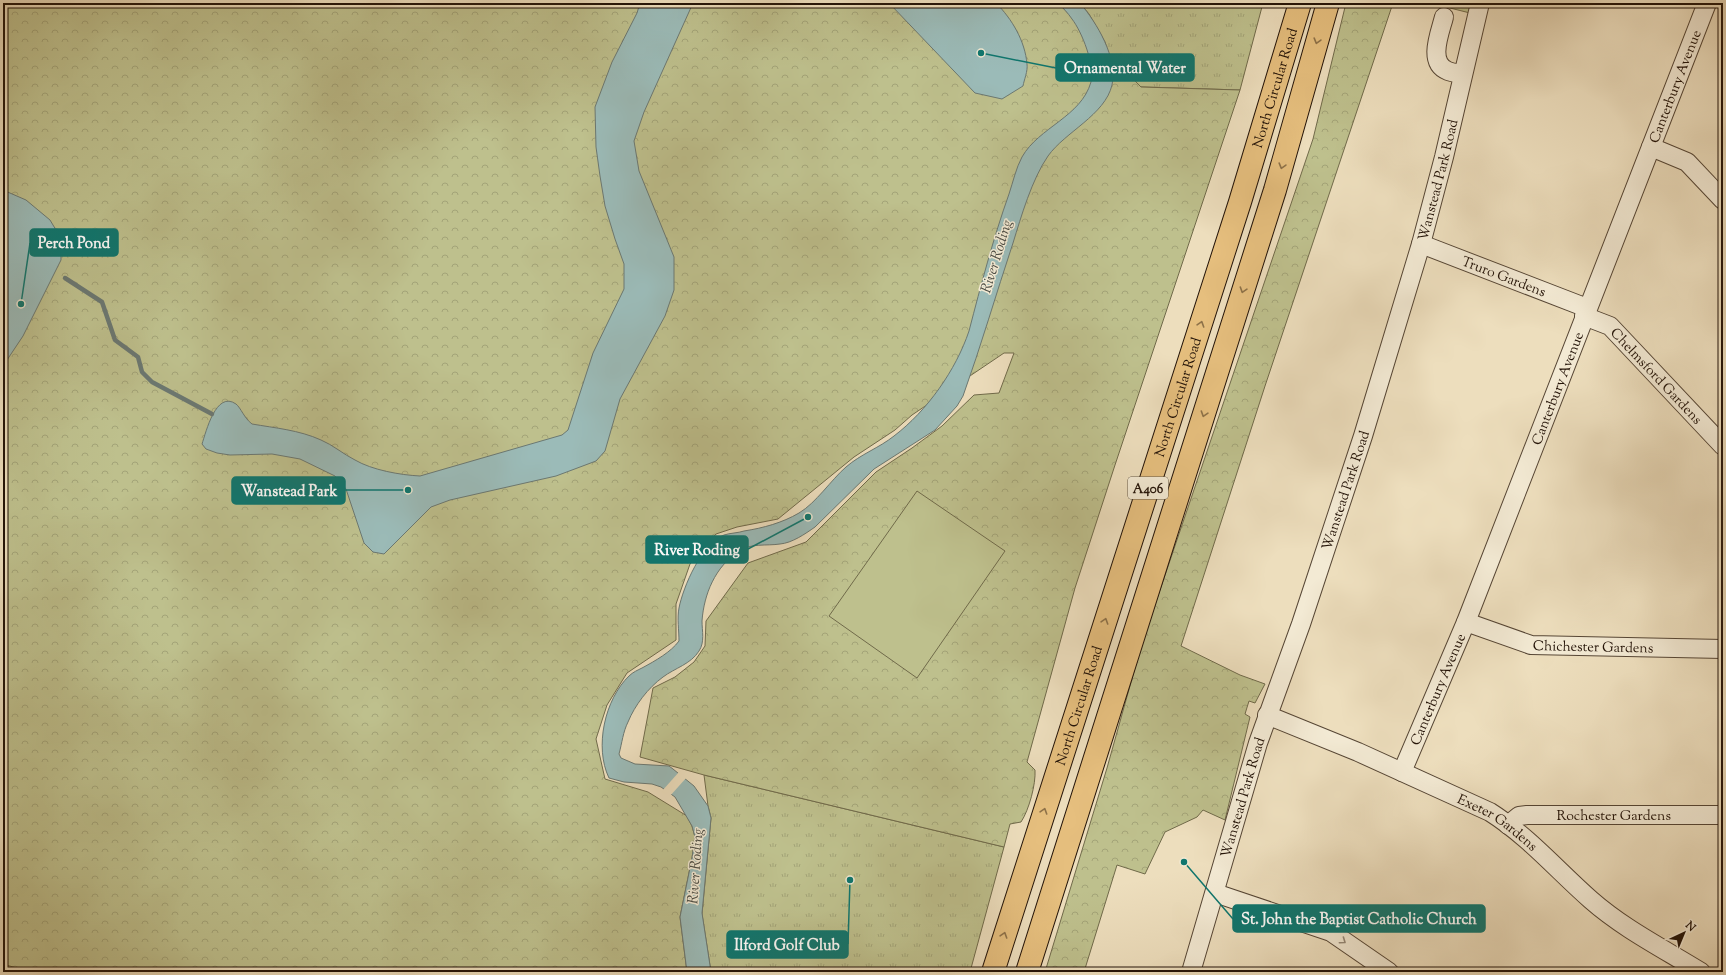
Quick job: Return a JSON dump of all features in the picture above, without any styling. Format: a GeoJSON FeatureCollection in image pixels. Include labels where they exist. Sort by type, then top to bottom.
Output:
{"type":"FeatureCollection","features":[{"type":"Feature","properties":{"kind":"highway","name":"North Circular Road"},"geometry":{"type":"LineString","coordinates":[[993,972],[1238,210],[1300,3]]}},
{"type":"Feature","properties":{"kind":"highway","name":"North Circular Road"},"geometry":{"type":"LineString","coordinates":[[1027,972],[1275,190],[1328,3]]}},
{"type":"Feature","properties":{"kind":"street","name":"Wanstead Park Road"},"geometry":{"type":"LineString","coordinates":[[1191,972],[1267,715],[1301,624],[1364,436],[1421,244],[1444,157],[1480,3]]}},
{"type":"Feature","properties":{"kind":"street","name":"Canterbury Avenue"},"geometry":{"type":"LineString","coordinates":[[1402,772],[1466,622],[1706,3]]}},
{"type":"Feature","properties":{"kind":"street"},"geometry":{"type":"LineString","coordinates":[[1444,17],[1435,54],[1438,64],[1447,71],[1463,74]]}},
{"type":"Feature","properties":{"kind":"street"},"geometry":{"type":"LineString","coordinates":[[1651,147],[1687,162],[1723,200]]}},
{"type":"Feature","properties":{"kind":"street","name":"Truro Gardens"},"geometry":{"type":"LineString","coordinates":[[1421,244],[1585,312]]}},
{"type":"Feature","properties":{"kind":"street","name":"Chelmsford Gardens"},"geometry":{"type":"LineString","coordinates":[[1585,312],[1610,326],[1723,446]]}},
{"type":"Feature","properties":{"kind":"street","name":"Chichester Gardens"},"geometry":{"type":"LineString","coordinates":[[1466,622],[1531,645],[1723,649]]}},
{"type":"Feature","properties":{"kind":"street","name":"Exeter Gardens"},"geometry":{"type":"LineString","coordinates":[[1267,715],[1402,772],[1490,812],[1508,825],[1592,900],[1619,922],[1701,972]]}},
{"type":"Feature","properties":{"kind":"street","name":"Rochester Gardens"},"geometry":{"type":"LineString","coordinates":[[1508,825],[1519,816],[1527,815],[1723,815]]}},
{"type":"Feature","properties":{"kind":"street"},"geometry":{"type":"LineString","coordinates":[[1215,893],[1331,932],[1388,972]]}},
{"type":"Feature","properties":{"kind":"green space"},"geometry":{"type":"Polygon","coordinates":[[[3,3],[1058,3],[1141,87],[1240,90],[1075,588],[1027,762],[1035,770],[1033,789],[1029,804],[1021,822],[1010,824],[1004,847],[704,775],[640,757],[653,688],[675,677],[694,662],[705,646],[706,621],[748,563],[806,542],[876,472],[942,426],[974,395],[999,393],[1014,353],[1004,353],[912,415],[895,430],[854,457],[778,519],[737,527],[716,534],[690,564],[676,604],[676,640],[627,673],[607,705],[596,739],[605,779],[648,792],[687,816],[692,826],[695,837],[680,917],[687,972],[23,972],[3,966],[3,461],[6,449],[3,447],[3,3]]]}},
{"type":"Feature","properties":{"kind":"green space"},"geometry":{"type":"Polygon","coordinates":[[[1080,3],[1263,3],[1240,90],[1112,86],[1105,42],[1089,14],[1080,3]]]}},
{"type":"Feature","properties":{"kind":"green space"},"geometry":{"type":"Polygon","coordinates":[[[1346,3],[1393,3],[1265,386],[1181,646],[1240,675],[1265,684],[1255,703],[1249,701],[1245,714],[1250,717],[1225,820],[1203,810],[1197,817],[1165,832],[1145,874],[1117,865],[1084,972],[1045,972],[1107,768],[1142,643],[1313,139],[1346,3]]]}},
{"type":"Feature","properties":{"kind":"green space"},"geometry":{"type":"Polygon","coordinates":[[[1430,3],[1472,3],[1470,13],[1430,3]]]}},
{"type":"Feature","properties":{"kind":"green space"},"geometry":{"type":"Polygon","coordinates":[[[917,491],[1005,551],[917,678],[829,616],[917,491]]]}},
{"type":"Feature","properties":{"kind":"green space"},"geometry":{"type":"Polygon","coordinates":[[[704,775],[1004,847],[970,972],[711,972],[702,914],[711,818],[704,775]]]}},
{"type":"Feature","properties":{"kind":"green space"},"geometry":{"type":"Polygon","coordinates":[[[3,964],[30,972],[3,972],[3,964]]]}},
{"type":"Feature","properties":{"kind":"water"},"geometry":{"type":"Polygon","coordinates":[[[640,3],[693,3],[644,112],[634,141],[639,171],[674,257],[674,290],[665,316],[620,399],[605,451],[596,461],[556,476],[450,500],[431,507],[384,554],[373,552],[364,543],[346,489],[335,476],[300,459],[272,454],[230,455],[217,453],[206,449],[202,444],[209,422],[218,407],[229,401],[238,406],[252,424],[287,430],[313,437],[370,467],[395,473],[420,476],[562,435],[568,430],[593,353],[624,289],[624,264],[605,206],[600,176],[596,147],[595,107],[612,62],[637,13],[640,3]]]}},
{"type":"Feature","properties":{"kind":"water"},"geometry":{"type":"Polygon","coordinates":[[[889,3],[996,3],[1012,23],[1024,47],[1027,67],[1023,86],[1002,99],[975,93],[889,3]]]}},
{"type":"Feature","properties":{"kind":"water"},"geometry":{"type":"Polygon","coordinates":[[[1058,3],[1080,3],[1093,20],[1105,41],[1109,52],[1113,75],[1112,85],[1108,96],[1101,105],[1084,123],[1055,147],[1042,165],[1023,210],[963,396],[957,406],[935,430],[874,469],[811,530],[789,542],[743,548],[731,557],[717,573],[708,591],[703,611],[703,640],[701,648],[687,663],[663,677],[652,686],[638,703],[626,726],[619,754],[621,758],[635,764],[669,766],[694,786],[708,806],[711,818],[702,913],[711,972],[687,972],[680,917],[695,837],[692,826],[675,797],[661,787],[652,784],[624,782],[609,778],[602,752],[604,724],[608,710],[614,697],[629,676],[672,649],[679,641],[678,616],[681,599],[689,578],[701,556],[708,547],[724,535],[772,525],[793,517],[805,509],[846,467],[888,440],[918,415],[948,375],[969,331],[992,245],[1020,161],[1029,147],[1078,104],[1086,94],[1091,82],[1091,67],[1087,49],[1080,32],[1072,19],[1058,3]]]}},
{"type":"Feature","properties":{"kind":"water"},"geometry":{"type":"Polygon","coordinates":[[[3,190],[26,200],[50,220],[59,235],[61,260],[23,336],[3,366],[3,190]]]}},
{"type":"Feature","properties":{"kind":"pier"},"geometry":{"type":"Polygon","coordinates":[[[679,772],[687,777],[670,796],[662,791],[679,772]]]}},
{"type":"Feature","properties":{"kind":"waterway"},"geometry":{"type":"LineString","coordinates":[[65,278],[102,302],[115,340],[138,357],[142,372],[152,382],[212,414]]}},
{"type":"Feature","properties":{"kind":"place","name":"Ornamental Water"},"geometry":{"type":"Point","coordinates":[981,53]}},
{"type":"Feature","properties":{"kind":"place","name":"Perch Pond"},"geometry":{"type":"Point","coordinates":[21,304]}},
{"type":"Feature","properties":{"kind":"place","name":"Wanstead Park"},"geometry":{"type":"Point","coordinates":[408,490]}},
{"type":"Feature","properties":{"kind":"place","name":"River Roding"},"geometry":{"type":"Point","coordinates":[808,517]}},
{"type":"Feature","properties":{"kind":"place","name":"St. John the Baptist Catholic Church"},"geometry":{"type":"Point","coordinates":[1184,862]}},
{"type":"Feature","properties":{"kind":"place","name":"Ilford Golf Club"},"geometry":{"type":"Point","coordinates":[850,880]}}]}
